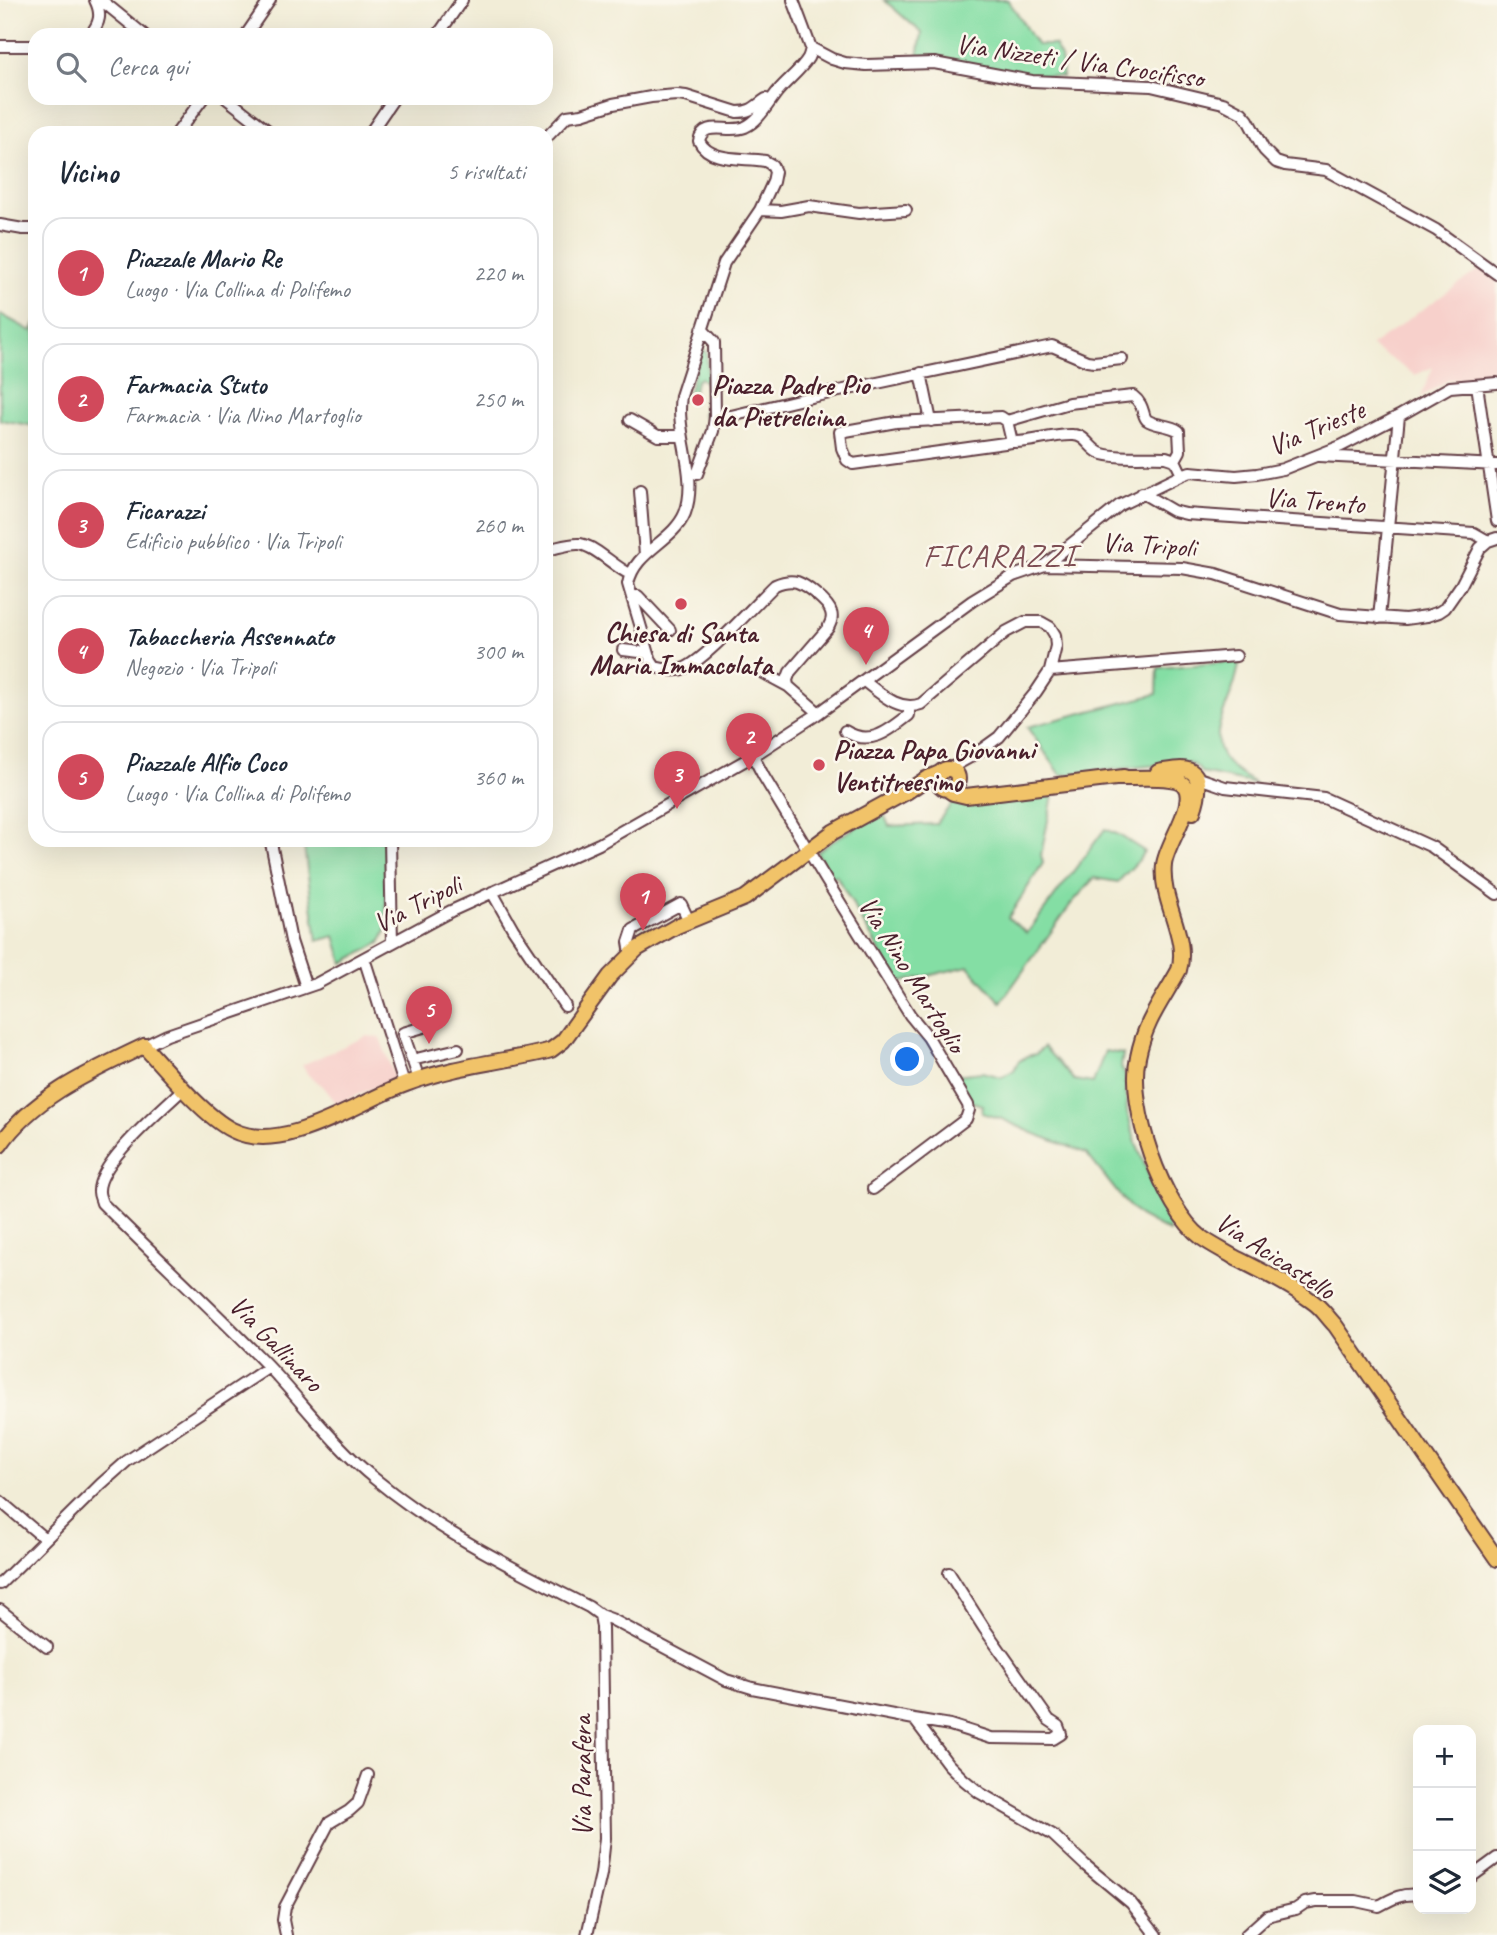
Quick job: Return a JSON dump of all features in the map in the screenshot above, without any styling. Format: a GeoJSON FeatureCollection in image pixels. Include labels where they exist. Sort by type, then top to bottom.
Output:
{"type":"FeatureCollection","features":[{"type":"Feature","properties":{"kind":"main road"},"geometry":{"type":"LineString","coordinates":[[144,1046],[206,1110],[232,1130],[253,1137],[286,1135],[419,1079],[551,1050],[563,1041],[610,976],[631,954],[657,936],[746,898],[833,832],[908,791],[927,784],[947,779],[961,795],[1181,769],[1192,772],[1198,782],[1192,813],[1171,841]]}},
{"type":"Feature","properties":{"kind":"main road"},"geometry":{"type":"LineString","coordinates":[[1114,778],[1171,778],[1182,782],[1189,799],[1171,841]]}},
{"type":"Feature","properties":{"kind":"main road","name":"Via Acicastello"},"geometry":{"type":"LineString","coordinates":[[1171,841],[1164,863],[1165,890],[1182,946],[1182,957],[1179,970],[1146,1028],[1137,1058],[1136,1072],[1145,1133],[1159,1175],[1176,1209],[1187,1224],[1202,1237],[1294,1289],[1316,1304],[1329,1318],[1497,1559]]}},
{"type":"Feature","properties":{"kind":"main road","name":"Via Tripoli"},"geometry":{"type":"LineString","coordinates":[[0,1145],[16,1123],[50,1097],[144,1046]]}},
{"type":"Feature","properties":{"kind":"street"},"geometry":{"type":"LineString","coordinates":[[96,28],[100,16],[98,0]]}},
{"type":"Feature","properties":{"kind":"street"},"geometry":{"type":"LineString","coordinates":[[98,0],[135,28]]}},
{"type":"Feature","properties":{"kind":"street"},"geometry":{"type":"LineString","coordinates":[[251,28],[270,0]]}},
{"type":"Feature","properties":{"kind":"street"},"geometry":{"type":"LineString","coordinates":[[443,28],[462,0]]}},
{"type":"Feature","properties":{"kind":"street"},"geometry":{"type":"LineString","coordinates":[[788,686],[790,671],[832,620],[829,606],[808,589],[796,582],[785,581],[775,585],[713,647],[686,668],[677,670],[655,667],[648,653],[628,583],[630,574],[645,555],[679,524],[688,503],[688,474],[680,419],[681,396],[724,263],[760,210],[775,172],[772,165],[758,160],[707,152],[699,141],[700,134],[710,128],[734,130],[747,126],[757,119],[807,60],[811,48],[793,0]]}},
{"type":"Feature","properties":{"kind":"street"},"geometry":{"type":"LineString","coordinates":[[0,46],[28,46]]}},
{"type":"Feature","properties":{"kind":"street","name":"Via Nizzeti / Via Crocifisso"},"geometry":{"type":"LineString","coordinates":[[811,48],[832,60],[845,63],[934,63],[1032,82],[1151,86],[1223,103],[1242,113],[1264,150],[1276,162],[1326,170],[1429,226],[1497,274]]}},
{"type":"Feature","properties":{"kind":"street"},"geometry":{"type":"LineString","coordinates":[[553,131],[567,116],[642,98],[677,95],[737,112],[756,108],[764,99],[772,99]]}},
{"type":"Feature","properties":{"kind":"street"},"geometry":{"type":"LineString","coordinates":[[182,126],[198,105]]}},
{"type":"Feature","properties":{"kind":"street"},"geometry":{"type":"LineString","coordinates":[[235,105],[262,126]]}},
{"type":"Feature","properties":{"kind":"street"},"geometry":{"type":"LineString","coordinates":[[375,126],[389,105]]}},
{"type":"Feature","properties":{"kind":"street"},"geometry":{"type":"LineString","coordinates":[[760,210],[781,211],[809,206],[859,213],[906,210]]}},
{"type":"Feature","properties":{"kind":"street"},"geometry":{"type":"LineString","coordinates":[[0,225],[28,229]]}},
{"type":"Feature","properties":{"kind":"street"},"geometry":{"type":"LineString","coordinates":[[697,474],[715,418],[714,342],[702,329]]}},
{"type":"Feature","properties":{"kind":"street"},"geometry":{"type":"LineString","coordinates":[[715,418],[1052,346],[1087,361],[1122,359]]}},
{"type":"Feature","properties":{"kind":"street"},"geometry":{"type":"LineString","coordinates":[[921,373],[931,421]]}},
{"type":"Feature","properties":{"kind":"street","name":"Via Trieste"},"geometry":{"type":"LineString","coordinates":[[1045,565],[1119,505],[1182,475],[1190,472],[1236,476],[1283,469],[1341,446],[1450,387],[1497,383]]}},
{"type":"Feature","properties":{"kind":"street"},"geometry":{"type":"LineString","coordinates":[[1477,385],[1494,465],[1497,521]]}},
{"type":"Feature","properties":{"kind":"street"},"geometry":{"type":"LineString","coordinates":[[1007,421],[1069,403],[1133,396],[1144,409],[1147,420],[1172,426],[1180,431],[1180,451],[1175,460]]}},
{"type":"Feature","properties":{"kind":"street"},"geometry":{"type":"LineString","coordinates":[[1379,618],[1399,416]]}},
{"type":"Feature","properties":{"kind":"street"},"geometry":{"type":"LineString","coordinates":[[1012,442],[1007,421],[1001,417],[896,422],[840,432],[842,449],[847,460],[853,464],[1073,435],[1082,437],[1093,449],[1108,455],[1167,457],[1175,460],[1182,475]]}},
{"type":"Feature","properties":{"kind":"street"},"geometry":{"type":"LineString","coordinates":[[630,420],[659,436],[682,436]]}},
{"type":"Feature","properties":{"kind":"street"},"geometry":{"type":"LineString","coordinates":[[1316,456],[1494,465]]}},
{"type":"Feature","properties":{"kind":"street"},"geometry":{"type":"LineString","coordinates":[[640,491],[645,555]]}},
{"type":"Feature","properties":{"kind":"street","name":"Via Trento"},"geometry":{"type":"LineString","coordinates":[[1142,493],[1173,512],[1186,514],[1474,533],[1493,539]]}},
{"type":"Feature","properties":{"kind":"street","name":"Via Tripoli"},"geometry":{"type":"LineString","coordinates":[[144,1046],[167,1035],[306,988],[451,911],[599,844],[753,756],[819,713],[972,601],[1013,576],[1045,565],[1182,568],[1199,570],[1340,614],[1405,619],[1439,612],[1449,603],[1480,548],[1493,539]]}},
{"type":"Feature","properties":{"kind":"street"},"geometry":{"type":"LineString","coordinates":[[553,549],[575,544],[590,547],[630,574]]}},
{"type":"Feature","properties":{"kind":"street"},"geometry":{"type":"LineString","coordinates":[[632,597],[638,596],[670,630]]}},
{"type":"Feature","properties":{"kind":"street"},"geometry":{"type":"LineString","coordinates":[[864,681],[900,706],[921,704],[1006,632],[1025,622],[1041,622],[1050,627],[1055,635],[1056,646],[1050,671],[999,737],[947,779]]}},
{"type":"Feature","properties":{"kind":"street"},"geometry":{"type":"LineString","coordinates":[[623,650],[648,653]]}},
{"type":"Feature","properties":{"kind":"street"},"geometry":{"type":"LineString","coordinates":[[1050,671],[1236,656]]}},
{"type":"Feature","properties":{"kind":"street"},"geometry":{"type":"LineString","coordinates":[[762,672],[788,686],[819,713]]}},
{"type":"Feature","properties":{"kind":"street"},"geometry":{"type":"LineString","coordinates":[[845,731],[865,739],[881,735],[909,715],[909,707]]}},
{"type":"Feature","properties":{"kind":"street","name":"Via Nino Martoglio"},"geometry":{"type":"LineString","coordinates":[[753,756],[968,1105],[966,1119],[873,1189]]}},
{"type":"Feature","properties":{"kind":"street"},"geometry":{"type":"LineString","coordinates":[[1132,779],[1175,774],[1183,776],[1195,787],[1198,782],[1324,799],[1432,847],[1497,894]]}},
{"type":"Feature","properties":{"kind":"street"},"geometry":{"type":"LineString","coordinates":[[272,847],[291,941],[306,988]]}},
{"type":"Feature","properties":{"kind":"street"},"geometry":{"type":"LineString","coordinates":[[390,847],[392,943]]}},
{"type":"Feature","properties":{"kind":"street"},"geometry":{"type":"LineString","coordinates":[[492,892],[513,929],[565,1006]]}},
{"type":"Feature","properties":{"kind":"street"},"geometry":{"type":"LineString","coordinates":[[364,958],[404,1084]]}},
{"type":"Feature","properties":{"kind":"street"},"geometry":{"type":"LineString","coordinates":[[419,1079],[403,1033],[434,1024]]}},
{"type":"Feature","properties":{"kind":"street"},"geometry":{"type":"LineString","coordinates":[[412,1060],[458,1049]]}},
{"type":"Feature","properties":{"kind":"street","name":"Via Gallinaro"},"geometry":{"type":"LineString","coordinates":[[184,1088],[114,1157],[98,1192],[102,1203],[269,1367],[354,1460],[399,1498],[447,1531],[726,1680],[765,1690],[950,1725],[991,1738],[1052,1739],[1061,1734],[1058,1726],[1049,1720],[948,1573]]}},
{"type":"Feature","properties":{"kind":"street"},"geometry":{"type":"LineString","coordinates":[[0,1584],[127,1461],[269,1367]]}},
{"type":"Feature","properties":{"kind":"street"},"geometry":{"type":"LineString","coordinates":[[0,1501],[45,1539]]}},
{"type":"Feature","properties":{"kind":"street"},"geometry":{"type":"LineString","coordinates":[[0,1610],[47,1647]]}},
{"type":"Feature","properties":{"kind":"street","name":"Via Parafera"},"geometry":{"type":"LineString","coordinates":[[587,1935],[601,1874],[605,1838],[600,1615]]}},
{"type":"Feature","properties":{"kind":"street"},"geometry":{"type":"LineString","coordinates":[[914,1719],[948,1764],[964,1780],[980,1793],[1053,1835],[1131,1903],[1156,1935]]}},
{"type":"Feature","properties":{"kind":"street"},"geometry":{"type":"LineString","coordinates":[[286,1935],[283,1920],[285,1907],[329,1823],[358,1803],[368,1775]]}},
{"type":"Feature","properties":{"kind":"street"},"geometry":{"type":"LineString","coordinates":[[1476,1873],[1497,1858]]}},
{"type":"Feature","properties":{"kind":"street"},"geometry":{"type":"LineString","coordinates":[[1246,1935],[1267,1916],[1296,1909],[1305,1903],[1356,1901],[1379,1906],[1398,1896],[1413,1895]]}},
{"type":"Feature","properties":{"kind":"shaded area"},"geometry":{"type":"Polygon","coordinates":[[[1481,268],[1497,278],[1497,376],[1448,380],[1421,397],[1433,367],[1415,375],[1371,346],[1481,268]]]}},
{"type":"Feature","properties":{"kind":"shaded area"},"geometry":{"type":"Polygon","coordinates":[[[367,1036],[380,1038],[395,1078],[337,1104],[323,1086],[308,1075],[302,1065],[367,1036]]]}},
{"type":"Feature","properties":{"kind":"green space"},"geometry":{"type":"Polygon","coordinates":[[[884,0],[1009,0],[1037,45],[1054,45],[1061,57],[1063,77],[1018,74],[931,55],[918,57],[922,33],[884,0]]]}},
{"type":"Feature","properties":{"kind":"green space"},"geometry":{"type":"Polygon","coordinates":[[[0,314],[28,329],[28,425],[0,420],[0,314]]]}},
{"type":"Feature","properties":{"kind":"green space"},"geometry":{"type":"Polygon","coordinates":[[[702,348],[707,352],[709,415],[705,417],[705,382],[700,378],[696,381],[691,403],[686,399],[702,348]]]}},
{"type":"Feature","properties":{"kind":"green space"},"geometry":{"type":"Polygon","coordinates":[[[1240,661],[1221,719],[1218,743],[1226,761],[1256,784],[1202,773],[1188,762],[1061,775],[1027,727],[1157,694],[1158,668],[1240,661]]]}},
{"type":"Feature","properties":{"kind":"green space"},"geometry":{"type":"Polygon","coordinates":[[[1054,790],[1041,855],[1043,863],[1008,918],[1027,933],[1105,829],[1144,851],[1138,861],[1118,882],[1094,878],[1071,904],[1001,1002],[968,966],[898,983],[836,875],[831,878],[817,852],[883,812],[889,826],[936,824],[954,801],[1054,790]]]}},
{"type":"Feature","properties":{"kind":"green space"},"geometry":{"type":"Polygon","coordinates":[[[304,847],[386,847],[386,931],[380,943],[343,963],[335,936],[317,941],[304,847]]]}},
{"type":"Feature","properties":{"kind":"green space"},"geometry":{"type":"Polygon","coordinates":[[[1044,1047],[1074,1080],[1093,1083],[1105,1051],[1123,1054],[1121,1067],[1125,1075],[1127,1112],[1137,1146],[1169,1224],[1169,1232],[1139,1216],[1086,1153],[982,1113],[983,1105],[971,1102],[955,1075],[982,1072],[1002,1077],[1014,1070],[1018,1062],[1044,1047]]]}},
{"type":"Feature","properties":{"kind":"place","name":"Piazza Padre Pio da Pietrelcina"},"geometry":{"type":"Point","coordinates":[698,400]}},
{"type":"Feature","properties":{"kind":"place","name":"Chiesa di Santa Maria Immacolata"},"geometry":{"type":"Point","coordinates":[681,604]}},
{"type":"Feature","properties":{"kind":"place","name":"Tabaccheria Assennato"},"geometry":{"type":"Point","coordinates":[866,665]}},
{"type":"Feature","properties":{"kind":"place","name":"Piazza Papa Giovanni Ventitreesimo"},"geometry":{"type":"Point","coordinates":[819,765]}},
{"type":"Feature","properties":{"kind":"place","name":"Farmacia Stuto"},"geometry":{"type":"Point","coordinates":[749,771]}},
{"type":"Feature","properties":{"kind":"place","name":"Ficarazzi"},"geometry":{"type":"Point","coordinates":[677,809]}},
{"type":"Feature","properties":{"kind":"place","name":"Piazzale Mario Re"},"geometry":{"type":"Point","coordinates":[643,931]}},
{"type":"Feature","properties":{"kind":"place","name":"Piazzale Alfio Coco"},"geometry":{"type":"Point","coordinates":[429,1044]}},
{"type":"Feature","properties":{"kind":"district","name":"FICARAZZI"},"geometry":{"type":"Point","coordinates":[1000,555]}}]}
